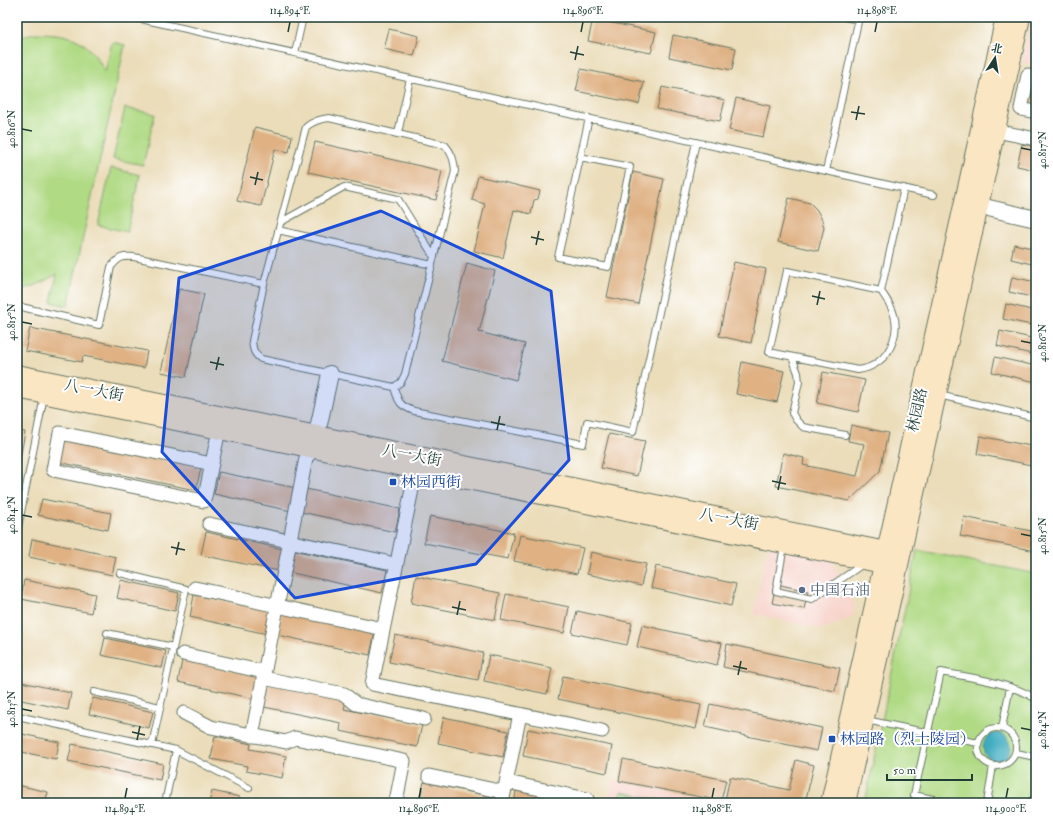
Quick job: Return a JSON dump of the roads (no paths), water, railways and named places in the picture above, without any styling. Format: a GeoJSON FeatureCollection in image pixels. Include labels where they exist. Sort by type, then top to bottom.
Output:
{"type":"FeatureCollection","features":[{"type":"Feature","properties":{"kind":"main road","name":"林园路"},"geometry":{"type":"LineString","coordinates":[[830,803],[884,557],[929,393],[972,204],[1005,17]]}},
{"type":"Feature","properties":{"kind":"main road","name":"林园路"},"geometry":{"type":"LineString","coordinates":[[972,204],[996,131],[1021,17]]}},
{"type":"Feature","properties":{"kind":"main road","name":"八一大街"},"geometry":{"type":"LineString","coordinates":[[17,374],[46,388],[219,430],[315,442],[420,471],[786,538]]}},
{"type":"Feature","properties":{"kind":"main road","name":"八一大街"},"geometry":{"type":"LineString","coordinates":[[17,389],[46,388],[884,557]]}},
{"type":"Feature","properties":{"kind":"main road","name":"林园路"},"geometry":{"type":"LineString","coordinates":[[846,803],[864,720],[884,557]]}},
{"type":"Feature","properties":{"kind":"street"},"geometry":{"type":"LineString","coordinates":[[1009,71],[1032,76],[1020,109],[1036,112]]}},
{"type":"Feature","properties":{"kind":"street"},"geometry":{"type":"LineString","coordinates":[[996,131],[1036,139]]}},
{"type":"Feature","properties":{"kind":"street"},"geometry":{"type":"LineString","coordinates":[[972,204],[1036,219]]}},
{"type":"Feature","properties":{"kind":"street"},"geometry":{"type":"LineString","coordinates":[[252,736],[306,458],[315,442],[330,374]]}},
{"type":"Feature","properties":{"kind":"street"},"geometry":{"type":"LineString","coordinates":[[212,464],[60,433],[53,470],[204,501],[212,464],[219,430]]}},
{"type":"Feature","properties":{"kind":"street"},"geometry":{"type":"LineString","coordinates":[[392,627],[420,471]]}},
{"type":"Feature","properties":{"kind":"street"},"geometry":{"type":"LineString","coordinates":[[420,471],[372,684],[602,731]]}},
{"type":"Feature","properties":{"kind":"street"},"geometry":{"type":"LineString","coordinates":[[209,524],[387,562]]}},
{"type":"Feature","properties":{"kind":"street"},"geometry":{"type":"LineString","coordinates":[[195,588],[374,627]]}},
{"type":"Feature","properties":{"kind":"street"},"geometry":{"type":"LineString","coordinates":[[178,651],[264,675],[344,694],[356,704],[424,719]]}},
{"type":"Feature","properties":{"kind":"street"},"geometry":{"type":"LineString","coordinates":[[184,713],[211,727],[252,736],[286,742],[295,738],[404,761],[396,801]]}},
{"type":"Feature","properties":{"kind":"street"},"geometry":{"type":"LineString","coordinates":[[504,792],[520,714]]}},
{"type":"Feature","properties":{"kind":"street"},"geometry":{"type":"LineString","coordinates":[[429,776],[504,792],[587,799]]}},
{"type":"Feature","properties":{"kind":"lane"},"geometry":{"type":"LineString","coordinates":[[132,17],[934,195]]}},
{"type":"Feature","properties":{"kind":"lane"},"geometry":{"type":"LineString","coordinates":[[295,53],[303,17]]}},
{"type":"Feature","properties":{"kind":"lane"},"geometry":{"type":"LineString","coordinates":[[826,171],[858,18],[844,17]]}},
{"type":"Feature","properties":{"kind":"lane"},"geometry":{"type":"LineString","coordinates":[[398,134],[410,79]]}},
{"type":"Feature","properties":{"kind":"lane"},"geometry":{"type":"LineString","coordinates":[[329,118],[445,145],[450,151],[454,160],[455,171],[405,374],[401,382],[394,387],[261,359],[255,355],[252,341],[264,284],[281,222],[306,127],[319,119],[329,118]]}},
{"type":"Feature","properties":{"kind":"lane"},"geometry":{"type":"LineString","coordinates":[[580,157],[630,166],[608,267],[558,257],[580,157],[589,118]]}},
{"type":"Feature","properties":{"kind":"lane"},"geometry":{"type":"LineString","coordinates":[[394,387],[397,398],[403,407],[414,411],[583,444],[587,422],[633,432],[696,142]]}},
{"type":"Feature","properties":{"kind":"lane"},"geometry":{"type":"LineString","coordinates":[[281,222],[344,187],[398,199],[434,257]]}},
{"type":"Feature","properties":{"kind":"lane"},"geometry":{"type":"LineString","coordinates":[[881,291],[904,188]]}},
{"type":"Feature","properties":{"kind":"lane"},"geometry":{"type":"LineString","coordinates":[[278,230],[432,265]]}},
{"type":"Feature","properties":{"kind":"lane"},"geometry":{"type":"LineString","coordinates":[[17,306],[99,325],[111,267],[116,260],[124,256],[264,284]]}},
{"type":"Feature","properties":{"kind":"lane"},"geometry":{"type":"LineString","coordinates":[[787,271],[881,291],[891,305],[895,316],[896,328],[894,341],[888,352],[879,362],[868,368],[858,370],[769,352],[787,271]]}},
{"type":"Feature","properties":{"kind":"lane"},"geometry":{"type":"LineString","coordinates":[[792,357],[798,373],[799,382],[792,413],[796,420],[803,428],[845,436]]}},
{"type":"Feature","properties":{"kind":"lane"},"geometry":{"type":"LineString","coordinates":[[17,534],[46,388]]}},
{"type":"Feature","properties":{"kind":"lane"},"geometry":{"type":"LineString","coordinates":[[929,393],[1036,418]]}},
{"type":"Feature","properties":{"kind":"lane"},"geometry":{"type":"LineString","coordinates":[[786,538],[776,591],[812,599],[884,557]]}},
{"type":"Feature","properties":{"kind":"lane"},"geometry":{"type":"LineString","coordinates":[[120,573],[186,589],[178,651],[160,707],[152,745]]}},
{"type":"Feature","properties":{"kind":"lane"},"geometry":{"type":"LineString","coordinates":[[107,633],[178,651]]}},
{"type":"Feature","properties":{"kind":"lane"},"geometry":{"type":"LineString","coordinates":[[951,803],[914,795],[941,672],[1010,687],[1024,691],[1036,699]]}},
{"type":"Feature","properties":{"kind":"lane"},"geometry":{"type":"LineString","coordinates":[[1002,728],[1010,687]]}},
{"type":"Feature","properties":{"kind":"lane"},"geometry":{"type":"LineString","coordinates":[[94,692],[160,707]]}},
{"type":"Feature","properties":{"kind":"lane"},"geometry":{"type":"LineString","coordinates":[[17,716],[176,750],[249,788]]}},
{"type":"Feature","properties":{"kind":"lane"},"geometry":{"type":"LineString","coordinates":[[864,720],[978,743]]}},
{"type":"Feature","properties":{"kind":"lane"},"geometry":{"type":"LineString","coordinates":[[1002,728],[1008,731],[1016,741],[1016,753],[1012,760],[1007,764],[993,766],[983,761],[978,750],[978,743],[984,732],[990,729],[1002,728]]}},
{"type":"Feature","properties":{"kind":"lane"},"geometry":{"type":"LineString","coordinates":[[165,803],[176,750]]}},
{"type":"Feature","properties":{"kind":"lane"},"geometry":{"type":"LineString","coordinates":[[1016,753],[1036,757]]}},
{"type":"Feature","properties":{"kind":"lane"},"geometry":{"type":"LineString","coordinates":[[986,803],[993,766]]}},
{"type":"Feature","properties":{"kind":"lane"},"geometry":{"type":"LineString","coordinates":[[1028,803],[1036,798]]}},
{"type":"Feature","properties":{"kind":"water"},"geometry":{"type":"Polygon","coordinates":[[[997,733],[1003,734],[1007,737],[1010,741],[1010,753],[1007,757],[1003,760],[997,761],[991,760],[987,757],[984,753],[983,747],[984,741],[987,737],[991,734],[997,733]]]}},
{"type":"Feature","properties":{"kind":"place","name":"林园西街"},"geometry":{"type":"Point","coordinates":[393,482]}},
{"type":"Feature","properties":{"kind":"place","name":"中国石油"},"geometry":{"type":"Point","coordinates":[802,590]}},
{"type":"Feature","properties":{"kind":"place","name":"林园路（烈士陵园）"},"geometry":{"type":"Point","coordinates":[832,739]}}]}
